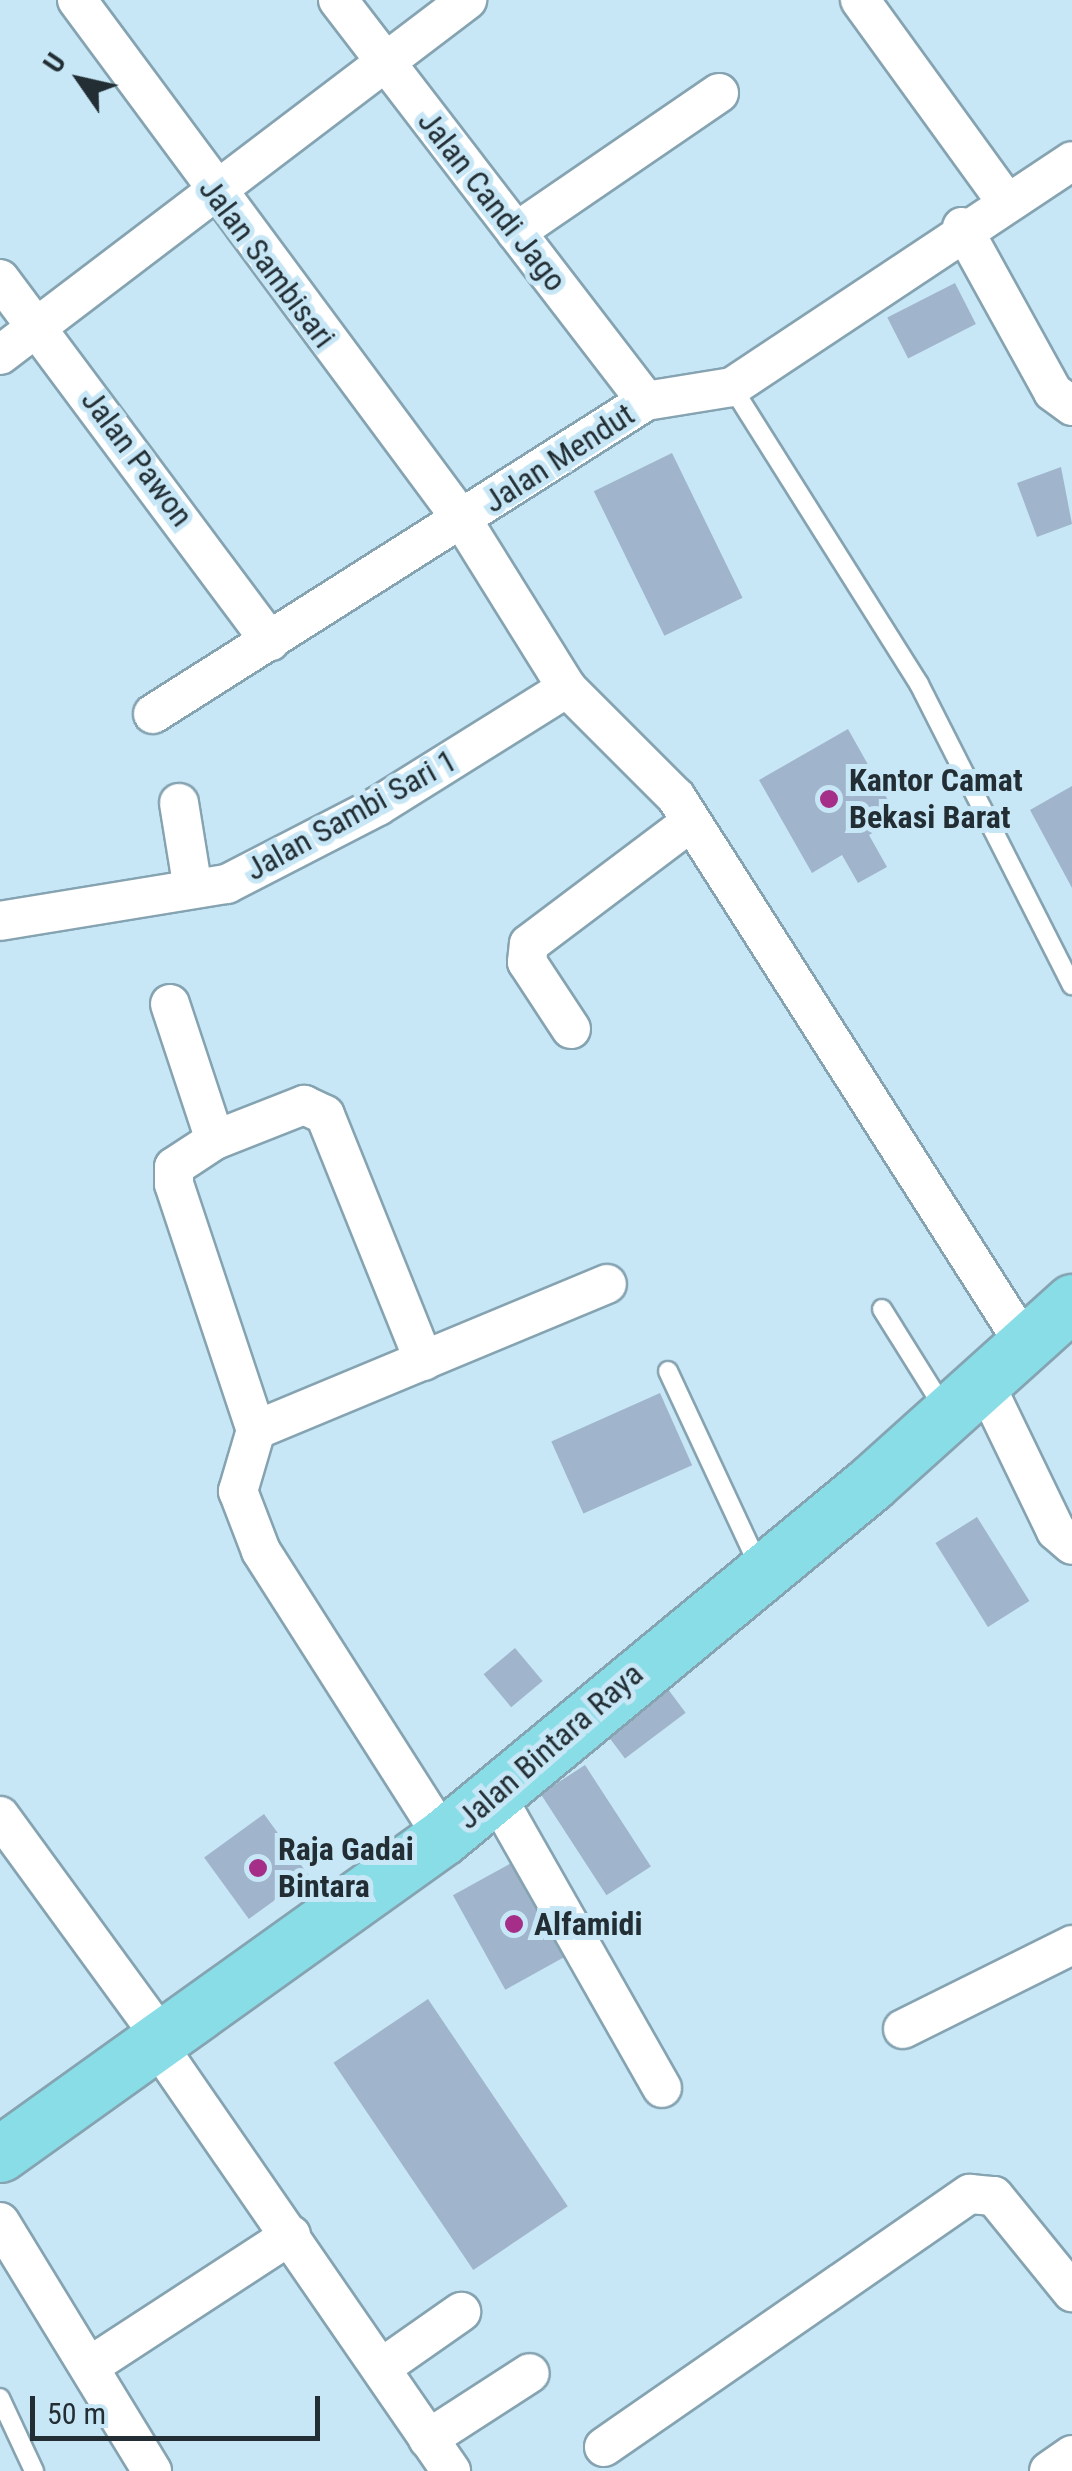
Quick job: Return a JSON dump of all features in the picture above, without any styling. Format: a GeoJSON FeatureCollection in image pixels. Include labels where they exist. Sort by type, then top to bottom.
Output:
{"type":"FeatureCollection","features":[{"type":"Feature","properties":{"kind":"main road","name":"Jalan Bintara Raya"},"geometry":{"type":"LineString","coordinates":[[0,2154],[443,1837],[760,1572],[1072,1302]]}},
{"type":"Feature","properties":{"kind":"street","name":"Jalan Sambisari"},"geometry":{"type":"LineString","coordinates":[[77,0],[217,199],[463,521],[567,688],[691,822],[1024,1343]]}},
{"type":"Feature","properties":{"kind":"street","name":"Jalan Candi Jago"},"geometry":{"type":"LineString","coordinates":[[338,0],[646,401]]}},
{"type":"Feature","properties":{"kind":"street"},"geometry":{"type":"LineString","coordinates":[[0,356],[217,199],[467,0]]}},
{"type":"Feature","properties":{"kind":"street"},"geometry":{"type":"LineString","coordinates":[[860,0],[1005,200]]}},
{"type":"Feature","properties":{"kind":"street"},"geometry":{"type":"LineString","coordinates":[[516,232],[719,93]]}},
{"type":"Feature","properties":{"kind":"street","name":"Jalan Mendut"},"geometry":{"type":"LineString","coordinates":[[153,714],[463,521],[646,401],[732,387],[962,226],[1072,161]]}},
{"type":"Feature","properties":{"kind":"street"},"geometry":{"type":"LineString","coordinates":[[962,226],[1053,392],[1072,406]]}},
{"type":"Feature","properties":{"kind":"street","name":"Jalan Pawon"},"geometry":{"type":"LineString","coordinates":[[0,279],[270,641]]}},
{"type":"Feature","properties":{"kind":"street","name":"Jalan Sambi Sari 1"},"geometry":{"type":"LineString","coordinates":[[0,921],[193,889],[293,853],[567,688]]}},
{"type":"Feature","properties":{"kind":"street"},"geometry":{"type":"LineString","coordinates":[[180,803],[193,889]]}},
{"type":"Feature","properties":{"kind":"street"},"geometry":{"type":"LineString","coordinates":[[572,1030],[527,962],[528,944],[691,822]]}},
{"type":"Feature","properties":{"kind":"street"},"geometry":{"type":"LineString","coordinates":[[170,1004],[215,1140]]}},
{"type":"Feature","properties":{"kind":"street"},"geometry":{"type":"LineString","coordinates":[[424,1361],[325,1115],[304,1105],[215,1140],[174,1167],[174,1184],[256,1430],[238,1491],[261,1551],[443,1837]]}},
{"type":"Feature","properties":{"kind":"street"},"geometry":{"type":"LineString","coordinates":[[256,1430],[606,1284]]}},
{"type":"Feature","properties":{"kind":"street"},"geometry":{"type":"LineString","coordinates":[[964,1394],[1056,1531],[1072,1545]]}},
{"type":"Feature","properties":{"kind":"street"},"geometry":{"type":"LineString","coordinates":[[496,1794],[662,2088]]}},
{"type":"Feature","properties":{"kind":"street"},"geometry":{"type":"LineString","coordinates":[[0,1816],[158,2040],[451,2471]]}},
{"type":"Feature","properties":{"kind":"street"},"geometry":{"type":"LineString","coordinates":[[903,2030],[1072,1945]]}},
{"type":"Feature","properties":{"kind":"street"},"geometry":{"type":"LineString","coordinates":[[604,2447],[970,2194],[994,2196],[1072,2292]]}},
{"type":"Feature","properties":{"kind":"street"},"geometry":{"type":"LineString","coordinates":[[0,2222],[152,2471]]}},
{"type":"Feature","properties":{"kind":"street"},"geometry":{"type":"LineString","coordinates":[[90,2366],[291,2235]]}},
{"type":"Feature","properties":{"kind":"street"},"geometry":{"type":"LineString","coordinates":[[381,2368],[461,2312]]}},
{"type":"Feature","properties":{"kind":"street"},"geometry":{"type":"LineString","coordinates":[[428,2438],[530,2372]]}},
{"type":"Feature","properties":{"kind":"street"},"geometry":{"type":"LineString","coordinates":[[1049,2471],[1072,2455]]}},
{"type":"Feature","properties":{"kind":"lane"},"geometry":{"type":"LineString","coordinates":[[732,387],[919,684],[1072,985]]}},
{"type":"Feature","properties":{"kind":"lane"},"geometry":{"type":"LineString","coordinates":[[882,1309],[964,1394]]}},
{"type":"Feature","properties":{"kind":"lane"},"geometry":{"type":"LineString","coordinates":[[668,1371],[760,1572]]}},
{"type":"Feature","properties":{"kind":"lane"},"geometry":{"type":"LineString","coordinates":[[0,2398],[34,2471]]}},
{"type":"Feature","properties":{"kind":"building"},"geometry":{"type":"Polygon","coordinates":[[[955,283],[976,324],[908,358],[887,318],[955,283]]]}},
{"type":"Feature","properties":{"kind":"building"},"geometry":{"type":"Polygon","coordinates":[[[672,453],[743,598],[664,636],[594,491],[672,453]]]}},
{"type":"Feature","properties":{"kind":"building"},"geometry":{"type":"Polygon","coordinates":[[[1061,467],[1072,524],[1037,537],[1017,483],[1061,467]]]}},
{"type":"Feature","properties":{"kind":"building","name":"Kantor Camat Bekasi Barat"},"geometry":{"type":"Polygon","coordinates":[[[848,729],[898,818],[869,835],[887,867],[858,883],[842,855],[812,873],[759,780],[848,729]]]}},
{"type":"Feature","properties":{"kind":"building","name":"Kantor Camat Bekasi Barat"},"geometry":{"type":"Polygon","coordinates":[[[1072,786],[1072,888],[1030,810],[1072,786]]]}},
{"type":"Feature","properties":{"kind":"building"},"geometry":{"type":"Polygon","coordinates":[[[660,1393],[692,1465],[583,1514],[551,1441],[660,1393]]]}},
{"type":"Feature","properties":{"kind":"building"},"geometry":{"type":"Polygon","coordinates":[[[977,1517],[1029,1601],[988,1627],[935,1543],[977,1517]]]}},
{"type":"Feature","properties":{"kind":"building"},"geometry":{"type":"Polygon","coordinates":[[[515,1648],[543,1681],[511,1707],[484,1674],[515,1648]]]}},
{"type":"Feature","properties":{"kind":"building"},"geometry":{"type":"Polygon","coordinates":[[[661,1680],[686,1713],[625,1758],[600,1726],[661,1680]]]}},
{"type":"Feature","properties":{"kind":"building"},"geometry":{"type":"Polygon","coordinates":[[[585,1765],[651,1866],[606,1895],[541,1794],[585,1765]]]}},
{"type":"Feature","properties":{"kind":"building","name":"Raja Gadai Bintara"},"geometry":{"type":"Polygon","coordinates":[[[264,1814],[309,1875],[249,1919],[204,1857],[264,1814]]]}},
{"type":"Feature","properties":{"kind":"building","name":"Alfamidi"},"geometry":{"type":"Polygon","coordinates":[[[522,1857],[574,1951],[505,1990],[453,1895],[522,1857]]]}},
{"type":"Feature","properties":{"kind":"building"},"geometry":{"type":"Polygon","coordinates":[[[428,1999],[568,2206],[473,2270],[333,2063],[428,1999]]]}},
{"type":"Feature","properties":{"kind":"place","name":"Kantor Camat Bekasi Barat"},"geometry":{"type":"Point","coordinates":[829,799]}},
{"type":"Feature","properties":{"kind":"place","name":"Raja Gadai Bintara"},"geometry":{"type":"Point","coordinates":[258,1868]}},
{"type":"Feature","properties":{"kind":"place","name":"Alfamidi"},"geometry":{"type":"Point","coordinates":[514,1924]}}]}
